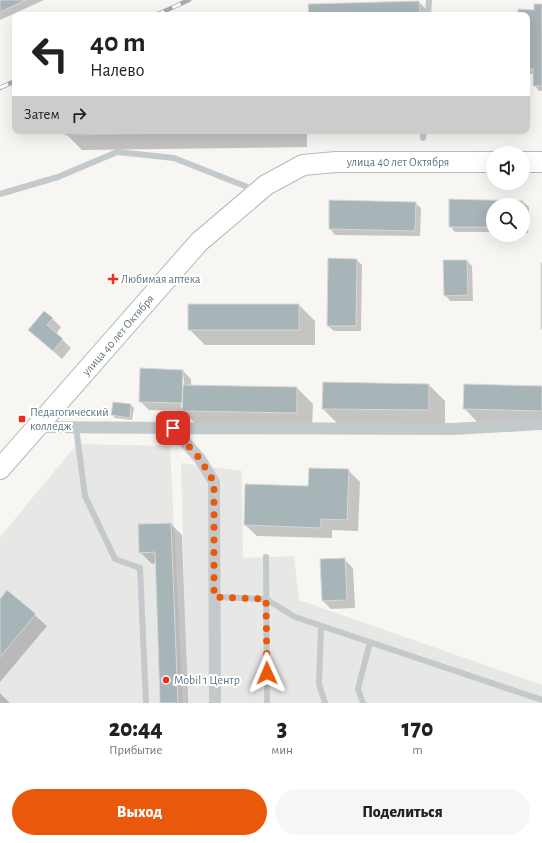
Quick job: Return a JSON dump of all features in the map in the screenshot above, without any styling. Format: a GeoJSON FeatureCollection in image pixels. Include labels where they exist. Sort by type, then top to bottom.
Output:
{"type":"FeatureCollection","features":[{"type":"Feature","properties":{"kind":"main road","name":"улица 40 лет Октября"},"geometry":{"type":"LineString","coordinates":[[0,469],[199,242],[266,185],[303,165],[336,162],[486,162]]}},
{"type":"Feature","properties":{"kind":"main road"},"geometry":{"type":"LineString","coordinates":[[530,162],[542,162]]}},
{"type":"Feature","properties":{"kind":"street"},"geometry":{"type":"LineString","coordinates":[[37,427],[453,429],[542,424]]}},
{"type":"Feature","properties":{"kind":"street"},"geometry":{"type":"LineString","coordinates":[[173,428],[200,459],[214,482],[215,703]]}},
{"type":"Feature","properties":{"kind":"lane"},"geometry":{"type":"LineString","coordinates":[[428,12],[429,0]]}},
{"type":"Feature","properties":{"kind":"lane"},"geometry":{"type":"LineString","coordinates":[[423,138],[424,134]]}},
{"type":"Feature","properties":{"kind":"lane"},"geometry":{"type":"LineString","coordinates":[[0,194],[58,177],[117,152],[174,158],[258,191]]}},
{"type":"Feature","properties":{"kind":"lane"},"geometry":{"type":"LineString","coordinates":[[76,427],[85,496],[115,559],[140,568],[146,703]]}},
{"type":"Feature","properties":{"kind":"lane"},"geometry":{"type":"LineString","coordinates":[[266,557],[267,703]]}},
{"type":"Feature","properties":{"kind":"lane"},"geometry":{"type":"LineString","coordinates":[[214,597],[266,599],[294,617],[542,700]]}},
{"type":"Feature","properties":{"kind":"lane"},"geometry":{"type":"LineString","coordinates":[[321,626],[319,684],[325,703]]}},
{"type":"Feature","properties":{"kind":"lane"},"geometry":{"type":"LineString","coordinates":[[363,703],[358,689],[370,642]]}},
{"type":"Feature","properties":{"kind":"shaded area"},"geometry":{"type":"Polygon","coordinates":[[[77,444],[170,446],[183,703],[0,703],[0,537],[77,444]]]}},
{"type":"Feature","properties":{"kind":"shaded area"},"geometry":{"type":"Polygon","coordinates":[[[181,463],[242,471],[243,558],[294,556],[299,600],[542,685],[542,703],[187,703],[181,463]]]}},
{"type":"Feature","properties":{"kind":"building"},"geometry":{"type":"Polygon","coordinates":[[[0,0],[26,0],[0,12],[0,0]]]}},
{"type":"Feature","properties":{"kind":"building"},"geometry":{"type":"Polygon","coordinates":[[[419,1],[420,12],[309,12],[308,4],[419,1]]]}},
{"type":"Feature","properties":{"kind":"building"},"geometry":{"type":"Polygon","coordinates":[[[534,4],[542,4],[542,86],[533,86],[533,69],[530,69],[530,12],[518,12],[518,9],[534,10],[534,4]]]}},
{"type":"Feature","properties":{"kind":"building"},"geometry":{"type":"Polygon","coordinates":[[[65,134],[122,134],[65,135],[65,134]]]}},
{"type":"Feature","properties":{"kind":"building"},"geometry":{"type":"Polygon","coordinates":[[[449,199],[486,200],[486,227],[449,227],[449,199]]]}},
{"type":"Feature","properties":{"kind":"building"},"geometry":{"type":"Polygon","coordinates":[[[329,200],[416,202],[415,231],[329,229],[329,200]]]}},
{"type":"Feature","properties":{"kind":"building"},"geometry":{"type":"Polygon","coordinates":[[[328,258],[357,259],[356,326],[327,326],[328,258]]]}},
{"type":"Feature","properties":{"kind":"building"},"geometry":{"type":"Polygon","coordinates":[[[443,260],[467,260],[468,295],[444,296],[443,260]]]}},
{"type":"Feature","properties":{"kind":"building"},"geometry":{"type":"Polygon","coordinates":[[[542,263],[542,329],[541,329],[542,263]]]}},
{"type":"Feature","properties":{"kind":"building"},"geometry":{"type":"Polygon","coordinates":[[[188,304],[299,304],[299,330],[188,330],[188,304]]]}},
{"type":"Feature","properties":{"kind":"building"},"geometry":{"type":"Polygon","coordinates":[[[44,311],[53,318],[47,325],[63,339],[53,351],[28,330],[44,311]]]}},
{"type":"Feature","properties":{"kind":"building"},"geometry":{"type":"Polygon","coordinates":[[[140,368],[183,370],[182,403],[139,402],[140,368]]]}},
{"type":"Feature","properties":{"kind":"building"},"geometry":{"type":"Polygon","coordinates":[[[323,382],[429,384],[429,410],[322,409],[323,382]]]}},
{"type":"Feature","properties":{"kind":"building"},"geometry":{"type":"Polygon","coordinates":[[[464,384],[542,386],[542,411],[463,409],[464,384]]]}},
{"type":"Feature","properties":{"kind":"building"},"geometry":{"type":"Polygon","coordinates":[[[183,385],[297,387],[297,413],[182,411],[183,385]]]}},
{"type":"Feature","properties":{"kind":"building"},"geometry":{"type":"Polygon","coordinates":[[[113,402],[131,404],[130,418],[111,415],[113,402]]]}},
{"type":"Feature","properties":{"kind":"building"},"geometry":{"type":"Polygon","coordinates":[[[309,468],[349,469],[347,520],[321,519],[321,528],[244,525],[245,484],[308,486],[309,468]]]}},
{"type":"Feature","properties":{"kind":"building"},"geometry":{"type":"Polygon","coordinates":[[[171,523],[178,703],[160,703],[155,552],[139,553],[138,524],[171,523]]]}},
{"type":"Feature","properties":{"kind":"building"},"geometry":{"type":"Polygon","coordinates":[[[345,558],[347,600],[322,601],[320,559],[345,558]]]}},
{"type":"Feature","properties":{"kind":"building"},"geometry":{"type":"Polygon","coordinates":[[[7,590],[36,614],[0,657],[0,599],[7,590]]]}},
{"type":"Feature","properties":{"kind":"railway"},"geometry":{"type":"LineString","coordinates":[[163,12],[189,0]]}},
{"type":"Feature","properties":{"kind":"railway"},"geometry":{"type":"LineString","coordinates":[[0,88],[12,82]]}},
{"type":"Feature","properties":{"kind":"place","name":"Любимая аптека"},"geometry":{"type":"Point","coordinates":[113,279]}},
{"type":"Feature","properties":{"kind":"place","name":"Педагогический колледж"},"geometry":{"type":"Point","coordinates":[22,419]}},
{"type":"Feature","properties":{"kind":"place","name":"Mobil 1 Центр"},"geometry":{"type":"Point","coordinates":[166,680]}},
{"type":"Feature","properties":{"kind":"route"},"geometry":{"type":"LineString","coordinates":[[173,428],[200,459],[214,482],[214,597],[266,599],[267,673]]}}]}
